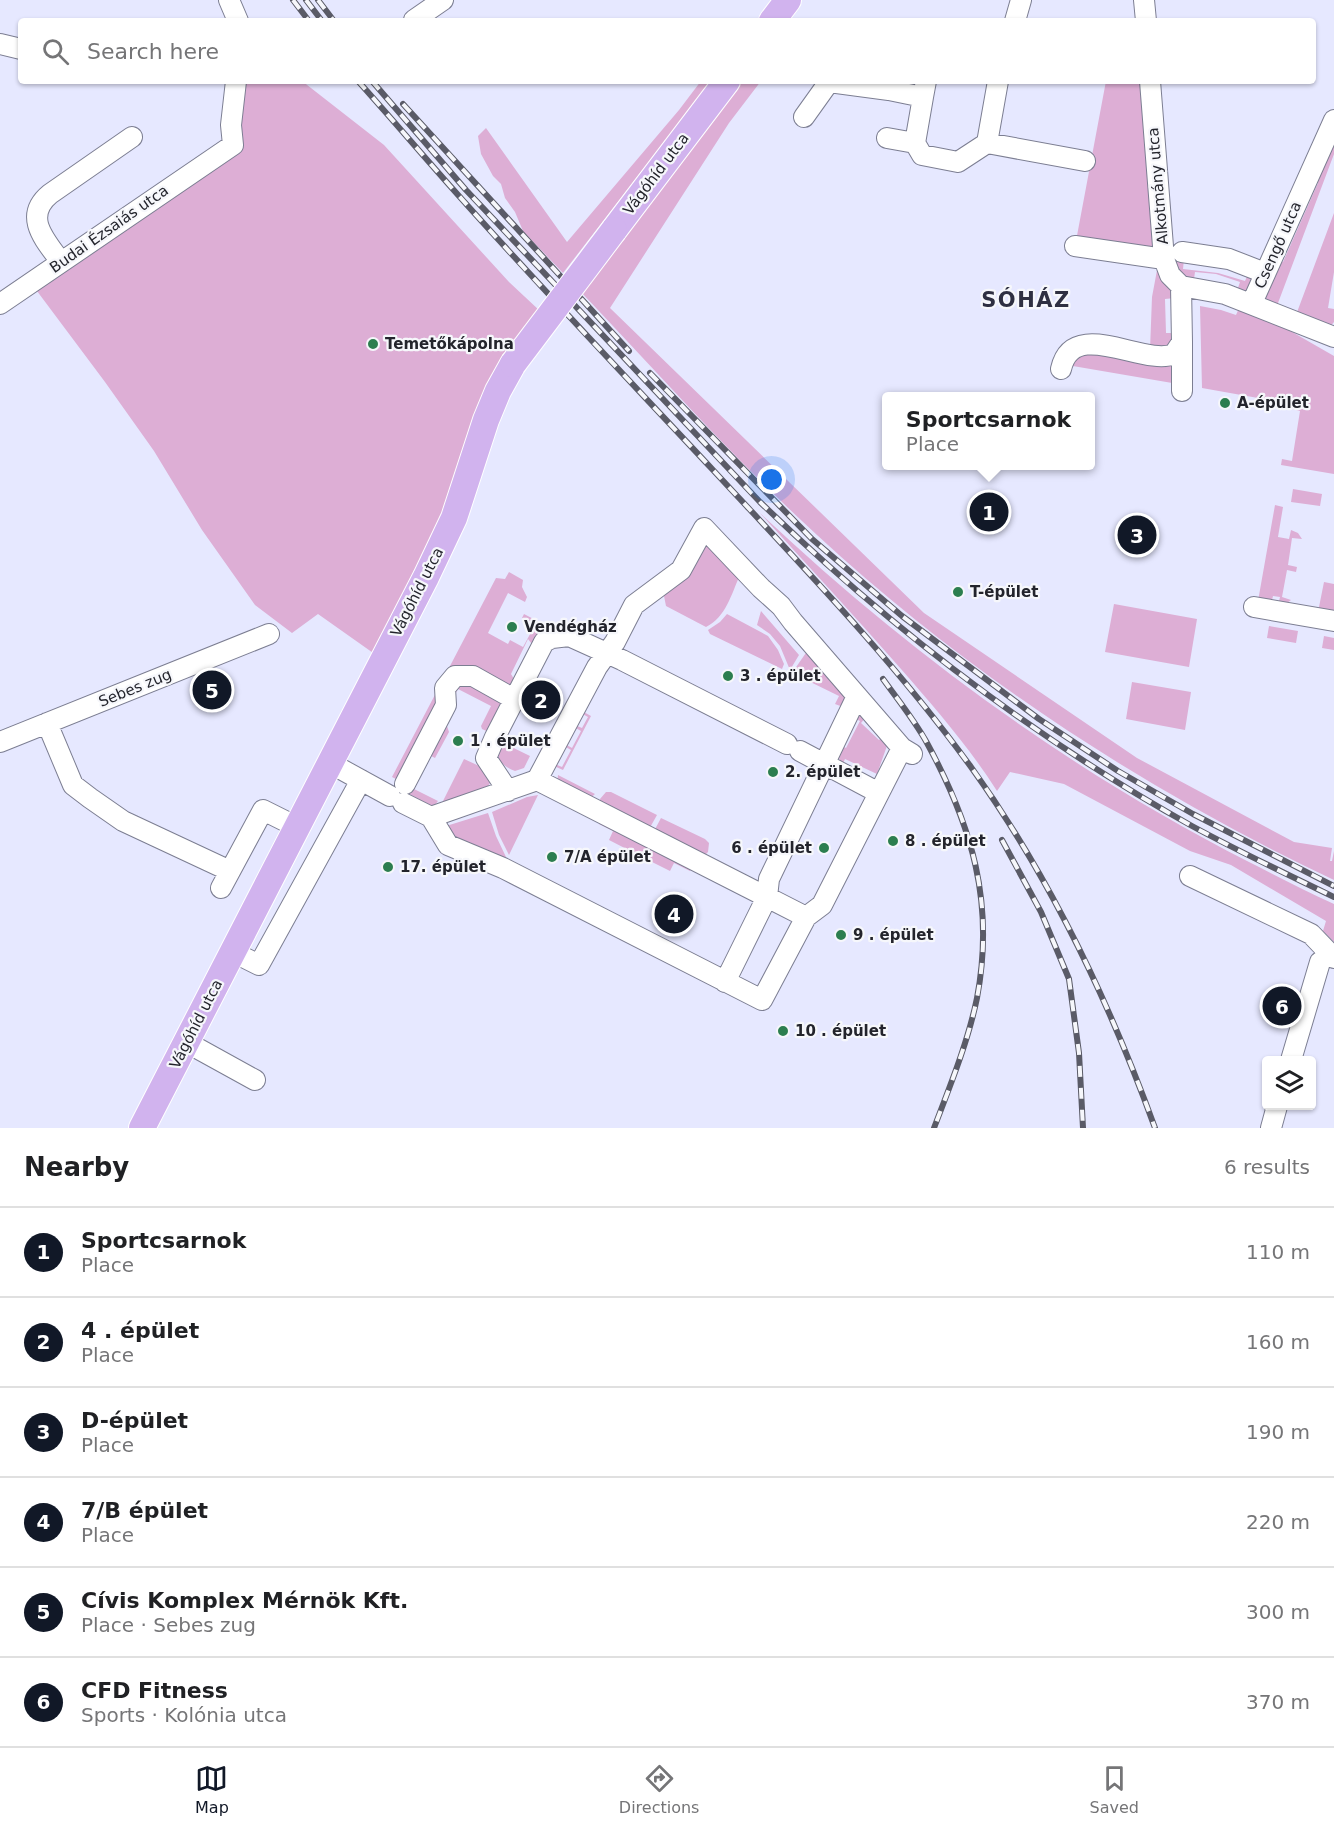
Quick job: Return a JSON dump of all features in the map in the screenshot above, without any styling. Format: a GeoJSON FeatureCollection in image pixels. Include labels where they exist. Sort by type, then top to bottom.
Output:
{"type":"FeatureCollection","features":[{"type":"Feature","properties":{"kind":"main road"},"geometry":{"type":"LineString","coordinates":[[774,18],[788,0]]}},
{"type":"Feature","properties":{"kind":"main road","name":"Vágóhíd utca"},"geometry":{"type":"LineString","coordinates":[[142,1128],[426,577],[454,518],[486,420],[513,364],[725,84]]}},
{"type":"Feature","properties":{"kind":"street"},"geometry":{"type":"LineString","coordinates":[[229,0],[237,18]]}},
{"type":"Feature","properties":{"kind":"street"},"geometry":{"type":"LineString","coordinates":[[417,18],[443,0]]}},
{"type":"Feature","properties":{"kind":"street"},"geometry":{"type":"LineString","coordinates":[[1016,18],[1021,0]]}},
{"type":"Feature","properties":{"kind":"street"},"geometry":{"type":"LineString","coordinates":[[1144,0],[1146,18]]}},
{"type":"Feature","properties":{"kind":"street"},"geometry":{"type":"LineString","coordinates":[[0,44],[18,48]]}},
{"type":"Feature","properties":{"kind":"street","name":"Budai Ézsaiás utca"},"geometry":{"type":"LineString","coordinates":[[0,304],[233,145],[231,125],[236,84]]}},
{"type":"Feature","properties":{"kind":"street"},"geometry":{"type":"LineString","coordinates":[[804,117],[828,84]]}},
{"type":"Feature","properties":{"kind":"street"},"geometry":{"type":"LineString","coordinates":[[860,84],[925,89],[915,142],[922,154],[958,162],[987,143],[1084,161]]}},
{"type":"Feature","properties":{"kind":"street"},"geometry":{"type":"LineString","coordinates":[[987,143],[997,84]]}},
{"type":"Feature","properties":{"kind":"street","name":"Alkotmány utca"},"geometry":{"type":"LineString","coordinates":[[1150,84],[1173,256],[1170,275],[1181,286]]}},
{"type":"Feature","properties":{"kind":"street","name":"Csengő utca"},"geometry":{"type":"LineString","coordinates":[[1181,286],[1218,292],[1252,303],[1334,120]]}},
{"type":"Feature","properties":{"kind":"street"},"geometry":{"type":"LineString","coordinates":[[61,262],[38,228],[37,217],[40,205],[50,194],[132,137]]}},
{"type":"Feature","properties":{"kind":"street"},"geometry":{"type":"LineString","coordinates":[[887,138],[915,142]]}},
{"type":"Feature","properties":{"kind":"street"},"geometry":{"type":"LineString","coordinates":[[1076,246],[1229,260],[1265,273]]}},
{"type":"Feature","properties":{"kind":"street"},"geometry":{"type":"LineString","coordinates":[[1181,286],[1182,391]]}},
{"type":"Feature","properties":{"kind":"street"},"geometry":{"type":"LineString","coordinates":[[1252,303],[1264,310],[1334,337]]}},
{"type":"Feature","properties":{"kind":"street"},"geometry":{"type":"LineString","coordinates":[[1061,369],[1065,357],[1086,345],[1165,356],[1174,354],[1182,342]]}},
{"type":"Feature","properties":{"kind":"street"},"geometry":{"type":"LineString","coordinates":[[330,763],[361,780],[399,794],[431,818],[448,845],[503,868],[762,1000],[806,917],[822,905],[879,793],[907,751],[781,606],[704,528],[681,570],[634,605],[615,642],[597,667],[537,780],[431,818]]}},
{"type":"Feature","properties":{"kind":"street"},"geometry":{"type":"LineString","coordinates":[[1254,607],[1334,621]]}},
{"type":"Feature","properties":{"kind":"street","name":"Sebes zug"},"geometry":{"type":"LineString","coordinates":[[0,742],[269,634]]}},
{"type":"Feature","properties":{"kind":"street"},"geometry":{"type":"LineString","coordinates":[[508,791],[486,758],[544,642],[552,638],[569,636],[825,763],[879,793]]}},
{"type":"Feature","properties":{"kind":"street"},"geometry":{"type":"LineString","coordinates":[[399,794],[446,705],[445,687],[455,676],[473,676],[514,699]]}},
{"type":"Feature","properties":{"kind":"street"},"geometry":{"type":"LineString","coordinates":[[725,982],[768,897],[770,879],[857,696]]}},
{"type":"Feature","properties":{"kind":"street"},"geometry":{"type":"LineString","coordinates":[[48,723],[73,785],[123,821],[226,880],[263,810],[297,828]]}},
{"type":"Feature","properties":{"kind":"street"},"geometry":{"type":"LineString","coordinates":[[233,952],[259,965],[361,780]]}},
{"type":"Feature","properties":{"kind":"street"},"geometry":{"type":"LineString","coordinates":[[537,780],[806,917]]}},
{"type":"Feature","properties":{"kind":"street"},"geometry":{"type":"LineString","coordinates":[[1190,876],[1311,934],[1325,961],[1292,1056]]}},
{"type":"Feature","properties":{"kind":"street"},"geometry":{"type":"LineString","coordinates":[[186,1042],[255,1080]]}},
{"type":"Feature","properties":{"kind":"street"},"geometry":{"type":"LineString","coordinates":[[1271,1128],[1276,1110]]}},
{"type":"Feature","properties":{"kind":"shaded area"},"geometry":{"type":"Polygon","coordinates":[[[236,84],[306,84],[384,145],[509,282],[540,311],[445,515],[376,655],[318,614],[292,633],[255,605],[202,530],[154,451],[31,283],[218,154],[231,125],[236,84]]]}},
{"type":"Feature","properties":{"kind":"shaded area"},"geometry":{"type":"Polygon","coordinates":[[[699,84],[709,84],[563,273],[523,231],[515,212],[505,198],[501,184],[493,176],[481,154],[478,136],[486,128],[567,242],[699,84]]]}},
{"type":"Feature","properties":{"kind":"shaded area"},"geometry":{"type":"Polygon","coordinates":[[[740,84],[759,84],[729,123],[610,308],[924,613],[1137,758],[1294,842],[1332,848],[1330,861],[1332,861],[1334,851],[1334,880],[1195,808],[1128,769],[998,683],[936,636],[875,587],[786,506],[726,446],[581,292],[740,84]]]}},
{"type":"Feature","properties":{"kind":"shaded area"},"geometry":{"type":"Polygon","coordinates":[[[1105,84],[1145,84],[1156,244],[1151,249],[1076,241],[1105,84]]]}},
{"type":"Feature","properties":{"kind":"shaded area"},"geometry":{"type":"Polygon","coordinates":[[[1334,132],[1334,154],[1275,311],[1264,301],[1277,260],[1283,262],[1318,183],[1312,180],[1334,132]]]}},
{"type":"Feature","properties":{"kind":"shaded area"},"geometry":{"type":"Polygon","coordinates":[[[1334,213],[1334,272],[1328,308],[1334,309],[1334,322],[1328,329],[1296,315],[1334,213]]]}},
{"type":"Feature","properties":{"kind":"shaded area"},"geometry":{"type":"Polygon","coordinates":[[[1174,245],[1180,246],[1184,259],[1183,269],[1218,273],[1245,281],[1249,272],[1253,278],[1247,291],[1237,291],[1240,282],[1216,274],[1195,272],[1194,279],[1183,274],[1176,262],[1174,245]]]}},
{"type":"Feature","properties":{"kind":"shaded area"},"geometry":{"type":"Polygon","coordinates":[[[1158,265],[1172,288],[1175,298],[1165,299],[1166,333],[1176,333],[1174,345],[1150,350],[1152,297],[1158,265]]]}},
{"type":"Feature","properties":{"kind":"shaded area"},"geometry":{"type":"Polygon","coordinates":[[[1200,306],[1236,315],[1240,306],[1273,321],[1334,356],[1334,474],[1281,465],[1282,459],[1292,461],[1300,411],[1292,409],[1291,404],[1202,388],[1200,306]]]}},
{"type":"Feature","properties":{"kind":"shaded area"},"geometry":{"type":"Polygon","coordinates":[[[1078,352],[1170,364],[1173,366],[1178,384],[1067,365],[1078,352]]]}},
{"type":"Feature","properties":{"kind":"shaded area"},"geometry":{"type":"Polygon","coordinates":[[[1293,489],[1322,494],[1320,506],[1291,502],[1293,489]]]}},
{"type":"Feature","properties":{"kind":"shaded area"},"geometry":{"type":"Polygon","coordinates":[[[1275,505],[1283,507],[1278,537],[1289,539],[1291,530],[1298,533],[1302,539],[1292,538],[1288,565],[1297,567],[1296,572],[1287,570],[1282,597],[1291,600],[1287,603],[1279,601],[1280,597],[1273,596],[1271,604],[1258,601],[1275,505]]]}},
{"type":"Feature","properties":{"kind":"shaded area"},"geometry":{"type":"Polygon","coordinates":[[[760,513],[873,613],[992,705],[1053,748],[1182,826],[1334,904],[1334,942],[1323,931],[1326,921],[1231,865],[1190,851],[1064,784],[1010,772],[997,791],[963,743],[926,698],[760,513]]]}},
{"type":"Feature","properties":{"kind":"shaded area"},"geometry":{"type":"Polygon","coordinates":[[[706,540],[740,575],[723,611],[713,623],[706,627],[666,606],[663,591],[706,540]]]}},
{"type":"Feature","properties":{"kind":"shaded area"},"geometry":{"type":"Polygon","coordinates":[[[509,572],[523,580],[522,587],[527,597],[525,602],[508,593],[488,633],[508,644],[510,640],[523,647],[535,625],[522,618],[524,614],[543,624],[548,634],[535,648],[528,639],[511,674],[517,684],[512,688],[477,674],[441,695],[402,782],[392,777],[496,578],[505,579],[509,572]]]}},
{"type":"Feature","properties":{"kind":"shaded area"},"geometry":{"type":"Polygon","coordinates":[[[1324,582],[1334,584],[1334,615],[1318,612],[1324,582]]]}},
{"type":"Feature","properties":{"kind":"shaded area"},"geometry":{"type":"Polygon","coordinates":[[[1114,604],[1197,619],[1189,667],[1105,652],[1114,604]]]}},
{"type":"Feature","properties":{"kind":"shaded area"},"geometry":{"type":"Polygon","coordinates":[[[761,611],[799,655],[790,670],[780,646],[770,634],[757,625],[761,611]]]}},
{"type":"Feature","properties":{"kind":"shaded area"},"geometry":{"type":"Polygon","coordinates":[[[727,614],[768,636],[784,664],[782,669],[710,634],[708,630],[727,614]]]}},
{"type":"Feature","properties":{"kind":"shaded area"},"geometry":{"type":"Polygon","coordinates":[[[1269,626],[1298,631],[1296,643],[1267,638],[1269,626]]]}},
{"type":"Feature","properties":{"kind":"shaded area"},"geometry":{"type":"Polygon","coordinates":[[[1324,636],[1334,638],[1334,650],[1322,648],[1324,636]]]}},
{"type":"Feature","properties":{"kind":"shaded area"},"geometry":{"type":"Polygon","coordinates":[[[810,647],[849,693],[843,707],[835,704],[839,696],[792,673],[810,647]]]}},
{"type":"Feature","properties":{"kind":"shaded area"},"geometry":{"type":"Polygon","coordinates":[[[464,678],[503,702],[491,733],[482,729],[481,726],[491,706],[458,689],[450,703],[452,683],[464,678]]]}},
{"type":"Feature","properties":{"kind":"shaded area"},"geometry":{"type":"Polygon","coordinates":[[[1132,682],[1191,692],[1185,730],[1126,719],[1132,682]]]}},
{"type":"Feature","properties":{"kind":"shaded area"},"geometry":{"type":"Polygon","coordinates":[[[582,711],[591,716],[563,770],[554,766],[555,764],[562,767],[571,750],[564,746],[565,744],[572,748],[581,731],[574,727],[575,725],[582,728],[588,717],[581,713],[582,711]]]}},
{"type":"Feature","properties":{"kind":"shaded area"},"geometry":{"type":"Polygon","coordinates":[[[861,713],[867,716],[861,723],[879,740],[885,734],[888,743],[877,774],[845,759],[842,766],[837,752],[838,744],[846,748],[860,721],[852,717],[861,713]]]}},
{"type":"Feature","properties":{"kind":"shaded area"},"geometry":{"type":"Polygon","coordinates":[[[445,720],[449,732],[435,758],[427,754],[445,720]]]}},
{"type":"Feature","properties":{"kind":"shaded area"},"geometry":{"type":"Polygon","coordinates":[[[497,740],[530,756],[524,768],[515,771],[502,763],[497,751],[497,740]]]}},
{"type":"Feature","properties":{"kind":"shaded area"},"geometry":{"type":"Polygon","coordinates":[[[464,759],[488,770],[492,780],[486,789],[441,805],[464,759]]]}},
{"type":"Feature","properties":{"kind":"shaded area"},"geometry":{"type":"Polygon","coordinates":[[[558,775],[595,794],[588,800],[557,784],[558,775]]]}},
{"type":"Feature","properties":{"kind":"shaded area"},"geometry":{"type":"Polygon","coordinates":[[[412,788],[438,801],[432,806],[409,794],[412,788]]]}},
{"type":"Feature","properties":{"kind":"shaded area"},"geometry":{"type":"Polygon","coordinates":[[[606,792],[611,792],[657,815],[648,831],[601,805],[600,799],[606,792]]]}},
{"type":"Feature","properties":{"kind":"shaded area"},"geometry":{"type":"Polygon","coordinates":[[[538,795],[509,855],[499,835],[492,812],[527,797],[538,795]]]}},
{"type":"Feature","properties":{"kind":"shaded area"},"geometry":{"type":"Polygon","coordinates":[[[488,813],[506,857],[502,859],[450,837],[443,827],[488,813]]]}},
{"type":"Feature","properties":{"kind":"shaded area"},"geometry":{"type":"Polygon","coordinates":[[[661,818],[705,839],[709,843],[708,852],[705,855],[653,833],[661,818]]]}},
{"type":"Feature","properties":{"kind":"shaded area"},"geometry":{"type":"Polygon","coordinates":[[[601,821],[650,846],[644,858],[609,840],[613,831],[599,824],[601,821]]]}},
{"type":"Feature","properties":{"kind":"shaded area"},"geometry":{"type":"Polygon","coordinates":[[[652,847],[692,867],[690,871],[674,863],[670,871],[646,859],[652,847]]]}},
{"type":"Feature","properties":{"kind":"railway"},"geometry":{"type":"LineString","coordinates":[[293,0],[307,18]]}},
{"type":"Feature","properties":{"kind":"railway"},"geometry":{"type":"LineString","coordinates":[[306,0],[320,18]]}},
{"type":"Feature","properties":{"kind":"railway"},"geometry":{"type":"LineString","coordinates":[[318,0],[332,18]]}},
{"type":"Feature","properties":{"kind":"railway"},"geometry":{"type":"LineString","coordinates":[[361,84],[446,182],[846,615],[911,689],[971,767],[1027,852],[1075,941],[1118,1033],[1155,1128]]}},
{"type":"Feature","properties":{"kind":"railway"},"geometry":{"type":"LineString","coordinates":[[375,84],[466,190],[760,502],[860,593],[966,678],[1076,756],[1192,826],[1334,897]]}},
{"type":"Feature","properties":{"kind":"railway"},"geometry":{"type":"LineString","coordinates":[[403,104],[629,351]]}},
{"type":"Feature","properties":{"kind":"railway"},"geometry":{"type":"LineString","coordinates":[[650,373],[812,539],[902,616],[1039,719],[1118,771],[1193,814],[1334,886]]}},
{"type":"Feature","properties":{"kind":"railway"},"geometry":{"type":"LineString","coordinates":[[883,679],[917,727],[943,774],[967,835],[976,866],[981,897],[982,963],[977,998],[964,1047],[934,1128]]}},
{"type":"Feature","properties":{"kind":"railway"},"geometry":{"type":"LineString","coordinates":[[1002,840],[1041,912],[1069,979],[1079,1053],[1083,1128]]}},
{"type":"Feature","properties":{"kind":"place","name":"Temetőkápolna"},"geometry":{"type":"Point","coordinates":[373,344]}},
{"type":"Feature","properties":{"kind":"place","name":"A-épület"},"geometry":{"type":"Point","coordinates":[1225,403]}},
{"type":"Feature","properties":{"kind":"place","name":"Sportcsarnok"},"geometry":{"type":"Point","coordinates":[989,512]}},
{"type":"Feature","properties":{"kind":"place","name":"D-épület"},"geometry":{"type":"Point","coordinates":[1137,535]}},
{"type":"Feature","properties":{"kind":"place","name":"T-épület"},"geometry":{"type":"Point","coordinates":[958,592]}},
{"type":"Feature","properties":{"kind":"place","name":"Vendégház"},"geometry":{"type":"Point","coordinates":[512,627]}},
{"type":"Feature","properties":{"kind":"place","name":"3 . épület"},"geometry":{"type":"Point","coordinates":[728,676]}},
{"type":"Feature","properties":{"kind":"place","name":"Cívis Komplex Mérnök Kft."},"geometry":{"type":"Point","coordinates":[212,690]}},
{"type":"Feature","properties":{"kind":"place","name":"4 . épület"},"geometry":{"type":"Point","coordinates":[541,700]}},
{"type":"Feature","properties":{"kind":"place","name":"1 . épület"},"geometry":{"type":"Point","coordinates":[458,741]}},
{"type":"Feature","properties":{"kind":"place","name":"2. épület"},"geometry":{"type":"Point","coordinates":[773,772]}},
{"type":"Feature","properties":{"kind":"place","name":"8 . épület"},"geometry":{"type":"Point","coordinates":[893,841]}},
{"type":"Feature","properties":{"kind":"place","name":"6 . épület"},"geometry":{"type":"Point","coordinates":[824,848]}},
{"type":"Feature","properties":{"kind":"place","name":"7/A épület"},"geometry":{"type":"Point","coordinates":[552,857]}},
{"type":"Feature","properties":{"kind":"place","name":"17. épület"},"geometry":{"type":"Point","coordinates":[388,867]}},
{"type":"Feature","properties":{"kind":"place","name":"7/B épület"},"geometry":{"type":"Point","coordinates":[674,914]}},
{"type":"Feature","properties":{"kind":"place","name":"9 . épület"},"geometry":{"type":"Point","coordinates":[841,935]}},
{"type":"Feature","properties":{"kind":"place","name":"CFD Fitness"},"geometry":{"type":"Point","coordinates":[1282,1006]}},
{"type":"Feature","properties":{"kind":"place","name":"10 . épület"},"geometry":{"type":"Point","coordinates":[783,1031]}},
{"type":"Feature","properties":{"kind":"district","name":"SÓHÁZ"},"geometry":{"type":"Point","coordinates":[1026,300]}}]}
